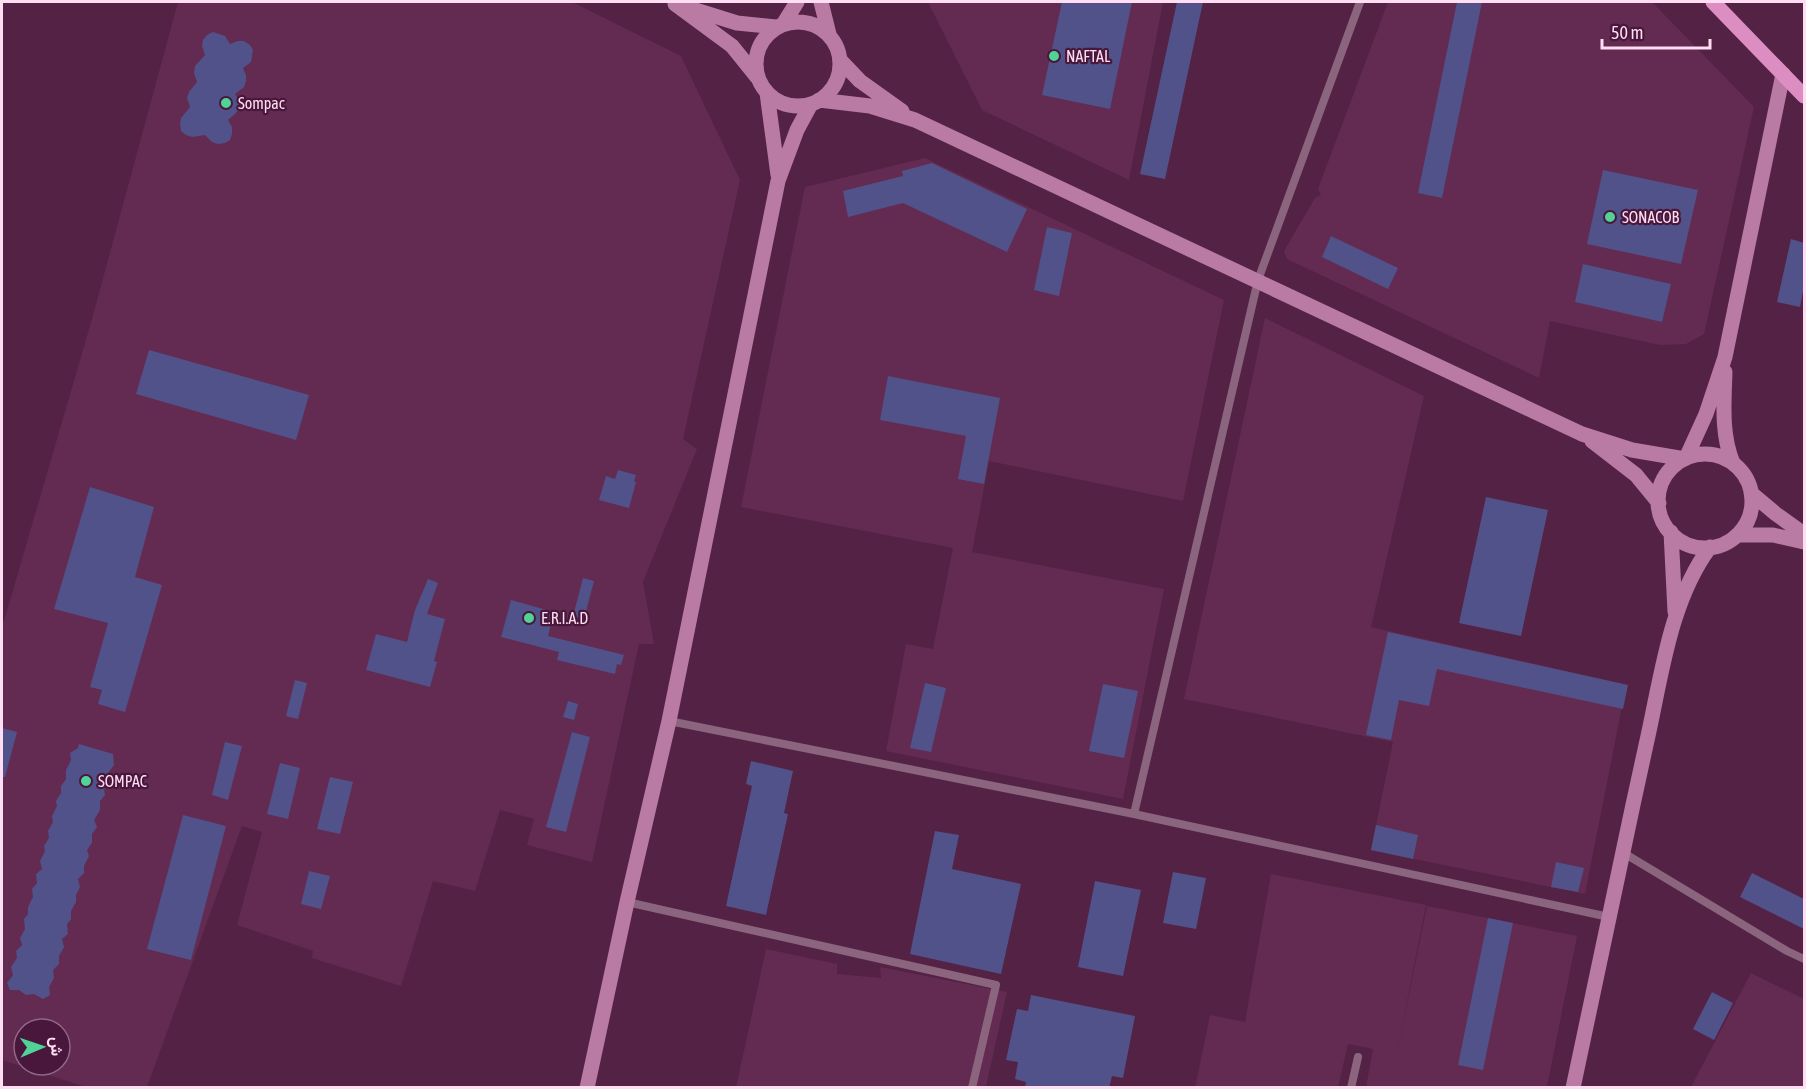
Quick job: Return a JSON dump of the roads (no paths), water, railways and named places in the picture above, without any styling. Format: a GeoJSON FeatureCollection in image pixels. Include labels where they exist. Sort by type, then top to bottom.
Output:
{"type":"FeatureCollection","features":[{"type":"Feature","properties":{"kind":"main road"},"geometry":{"type":"LineString","coordinates":[[1713,2],[1804,96]]}},
{"type":"Feature","properties":{"kind":"street"},"geometry":{"type":"LineString","coordinates":[[758,77],[756,58],[758,48],[763,40],[780,25],[797,2]]}},
{"type":"Feature","properties":{"kind":"street"},"geometry":{"type":"LineString","coordinates":[[587,1088],[669,721],[778,181],[797,130],[815,102],[827,95],[838,79],[840,60],[829,34],[821,2]]}},
{"type":"Feature","properties":{"kind":"street"},"geometry":{"type":"LineString","coordinates":[[672,3],[737,23],[780,25],[803,21],[829,34]]}},
{"type":"Feature","properties":{"kind":"street"},"geometry":{"type":"LineString","coordinates":[[672,3],[732,46],[758,77],[767,93],[778,181]]}},
{"type":"Feature","properties":{"kind":"street"},"geometry":{"type":"LineString","coordinates":[[840,60],[872,90],[915,120]]}},
{"type":"Feature","properties":{"kind":"street"},"geometry":{"type":"LineString","coordinates":[[1725,357],[1724,428],[1728,452],[1733,463],[1745,476],[1752,502],[1748,520],[1737,535],[1720,545],[1693,546],[1677,538],[1661,516],[1659,503],[1661,487],[1664,478],[1686,458],[1703,422],[1725,357],[1783,74]]}},
{"type":"Feature","properties":{"kind":"street"},"geometry":{"type":"LineString","coordinates":[[767,93],[792,106],[815,102],[858,104],[915,120],[1582,434],[1632,450],[1686,458],[1705,454],[1715,455],[1733,463]]}},
{"type":"Feature","properties":{"kind":"street"},"geometry":{"type":"LineString","coordinates":[[1582,434],[1636,475],[1659,503]]}},
{"type":"Feature","properties":{"kind":"street"},"geometry":{"type":"LineString","coordinates":[[1751,493],[1804,534]]}},
{"type":"Feature","properties":{"kind":"street"},"geometry":{"type":"LineString","coordinates":[[1671,532],[1675,615]]}},
{"type":"Feature","properties":{"kind":"street"},"geometry":{"type":"LineString","coordinates":[[1737,535],[1773,535],[1804,542]]}},
{"type":"Feature","properties":{"kind":"street"},"geometry":{"type":"LineString","coordinates":[[1574,1088],[1622,852],[1675,615],[1697,567],[1710,547]]}},
{"type":"Feature","properties":{"kind":"lane"},"geometry":{"type":"LineString","coordinates":[[1134,814],[1258,280],[1360,2]]}},
{"type":"Feature","properties":{"kind":"lane"},"geometry":{"type":"LineString","coordinates":[[669,721],[1134,814],[1609,917]]}},
{"type":"Feature","properties":{"kind":"lane"},"geometry":{"type":"LineString","coordinates":[[1622,852],[1804,959]]}},
{"type":"Feature","properties":{"kind":"lane"},"geometry":{"type":"LineString","coordinates":[[627,902],[996,985],[972,1088]]}},
{"type":"Feature","properties":{"kind":"lane"},"geometry":{"type":"LineString","coordinates":[[1351,1088],[1358,1057]]}},
{"type":"Feature","properties":{"kind":"place","name":"NAFTAL"},"geometry":{"type":"Point","coordinates":[1054,56]}},
{"type":"Feature","properties":{"kind":"place","name":"Sompac"},"geometry":{"type":"Point","coordinates":[226,103]}},
{"type":"Feature","properties":{"kind":"place","name":"SONACOB"},"geometry":{"type":"Point","coordinates":[1610,217]}},
{"type":"Feature","properties":{"kind":"place","name":"E.R.I.A.D"},"geometry":{"type":"Point","coordinates":[529,618]}},
{"type":"Feature","properties":{"kind":"place","name":"SOMPAC"},"geometry":{"type":"Point","coordinates":[86,781]}}]}
